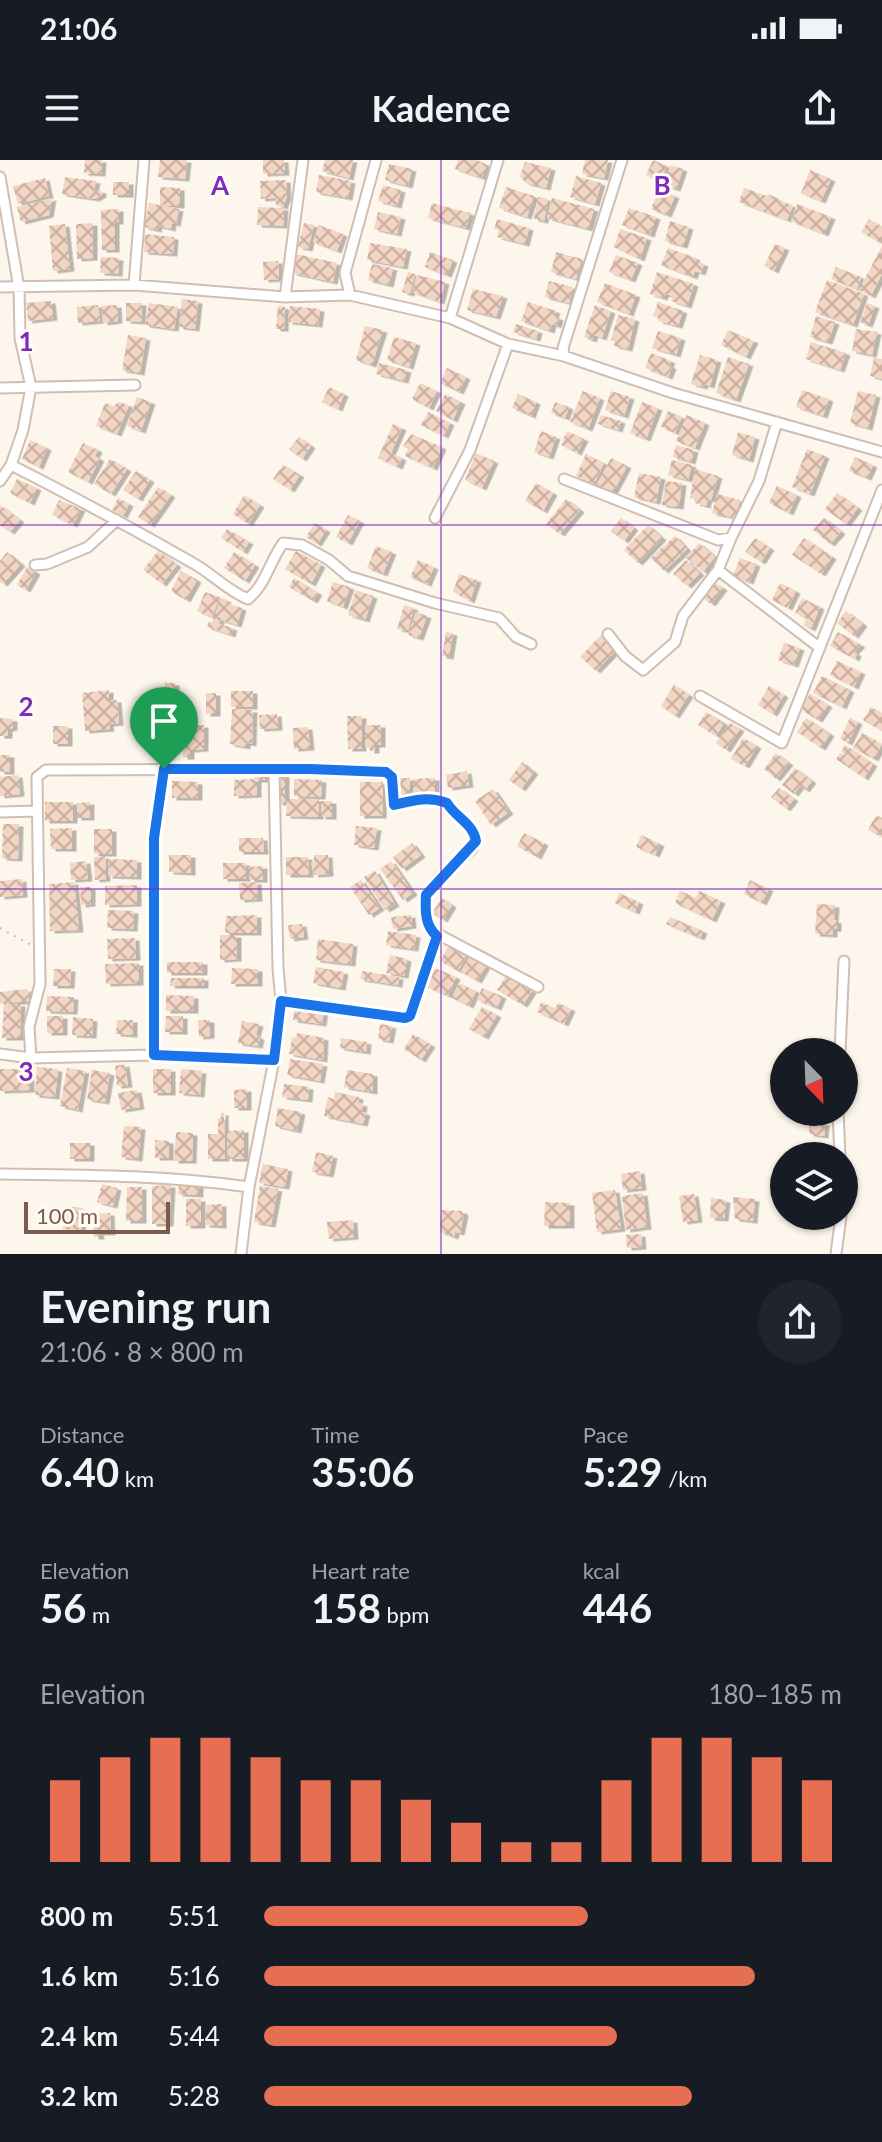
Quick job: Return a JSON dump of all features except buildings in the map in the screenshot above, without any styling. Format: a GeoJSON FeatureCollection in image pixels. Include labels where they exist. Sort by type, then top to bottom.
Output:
{"type":"FeatureCollection","features":[{"type":"Feature","properties":{"kind":"street"},"geometry":{"type":"LineString","coordinates":[[134,285],[144,160]]}},
{"type":"Feature","properties":{"kind":"street"},"geometry":{"type":"LineString","coordinates":[[285,297],[303,160]]}},
{"type":"Feature","properties":{"kind":"street"},"geometry":{"type":"LineString","coordinates":[[350,295],[345,273],[376,160]]}},
{"type":"Feature","properties":{"kind":"street"},"geometry":{"type":"LineString","coordinates":[[450,318],[498,160]]}},
{"type":"Feature","properties":{"kind":"street"},"geometry":{"type":"LineString","coordinates":[[564,356],[563,348],[622,160]]}},
{"type":"Feature","properties":{"kind":"street"},"geometry":{"type":"LineString","coordinates":[[0,177],[19,288],[20,338],[31,387],[23,430],[11,465],[0,481]]}},
{"type":"Feature","properties":{"kind":"street"},"geometry":{"type":"LineString","coordinates":[[0,287],[134,285],[285,297],[350,295],[450,318],[508,344],[564,356],[673,393],[882,452]]}},
{"type":"Feature","properties":{"kind":"street"},"geometry":{"type":"LineString","coordinates":[[435,518],[470,450],[508,344]]}},
{"type":"Feature","properties":{"kind":"street"},"geometry":{"type":"LineString","coordinates":[[0,388],[135,385]]}},
{"type":"Feature","properties":{"kind":"street"},"geometry":{"type":"LineString","coordinates":[[608,634],[625,656],[643,670],[675,642],[683,616],[718,570],[759,481],[777,422]]}},
{"type":"Feature","properties":{"kind":"street"},"geometry":{"type":"LineString","coordinates":[[11,465],[117,520],[207,571],[231,592],[248,599],[262,587],[266,571],[283,543],[302,545],[329,560],[348,576],[435,603],[499,618],[516,637],[531,644]]}},
{"type":"Feature","properties":{"kind":"street"},"geometry":{"type":"LineString","coordinates":[[564,479],[718,540],[731,538]]}},
{"type":"Feature","properties":{"kind":"street"},"geometry":{"type":"LineString","coordinates":[[700,696],[782,743],[882,490]]}},
{"type":"Feature","properties":{"kind":"street"},"geometry":{"type":"LineString","coordinates":[[35,565],[47,564],[88,547],[117,520]]}},
{"type":"Feature","properties":{"kind":"street"},"geometry":{"type":"LineString","coordinates":[[718,570],[820,648]]}},
{"type":"Feature","properties":{"kind":"street"},"geometry":{"type":"LineString","coordinates":[[154,1055],[154,838],[164,769]]}},
{"type":"Feature","properties":{"kind":"street"},"geometry":{"type":"LineString","coordinates":[[241,1254],[249,1187],[274,1060],[281,1001],[274,769]]}},
{"type":"Feature","properties":{"kind":"street"},"geometry":{"type":"LineString","coordinates":[[31,1058],[28,1037],[40,984],[37,777],[46,770],[386,772],[392,777],[394,805],[419,798],[433,798],[447,803],[471,827],[476,841],[426,895],[430,930],[538,987]]}},
{"type":"Feature","properties":{"kind":"street"},"geometry":{"type":"LineString","coordinates":[[0,812],[36,811]]}},
{"type":"Feature","properties":{"kind":"street"},"geometry":{"type":"LineString","coordinates":[[281,1001],[405,1018],[413,1011],[437,936]]}},
{"type":"Feature","properties":{"kind":"street"},"geometry":{"type":"LineString","coordinates":[[841,1038],[844,961]]}},
{"type":"Feature","properties":{"kind":"street"},"geometry":{"type":"LineString","coordinates":[[0,1054],[31,1058],[154,1055],[274,1060]]}},
{"type":"Feature","properties":{"kind":"street"},"geometry":{"type":"LineString","coordinates":[[0,1174],[125,1175],[195,1179],[249,1187]]}},
{"type":"Feature","properties":{"kind":"street"},"geometry":{"type":"LineString","coordinates":[[836,1254],[839,1230]]}},
{"type":"Feature","properties":{"kind":"path"},"geometry":{"type":"LineString","coordinates":[[0,928],[39,950]]}},
{"type":"Feature","properties":{"kind":"route"},"geometry":{"type":"LineString","coordinates":[[164,769],[386,772],[392,777],[394,805],[419,798],[433,798],[447,803],[471,827],[476,841],[472,849],[426,895],[427,922],[437,936],[410,1016],[405,1018],[281,1001],[274,1060],[154,1055],[154,838],[164,769]]}}]}
